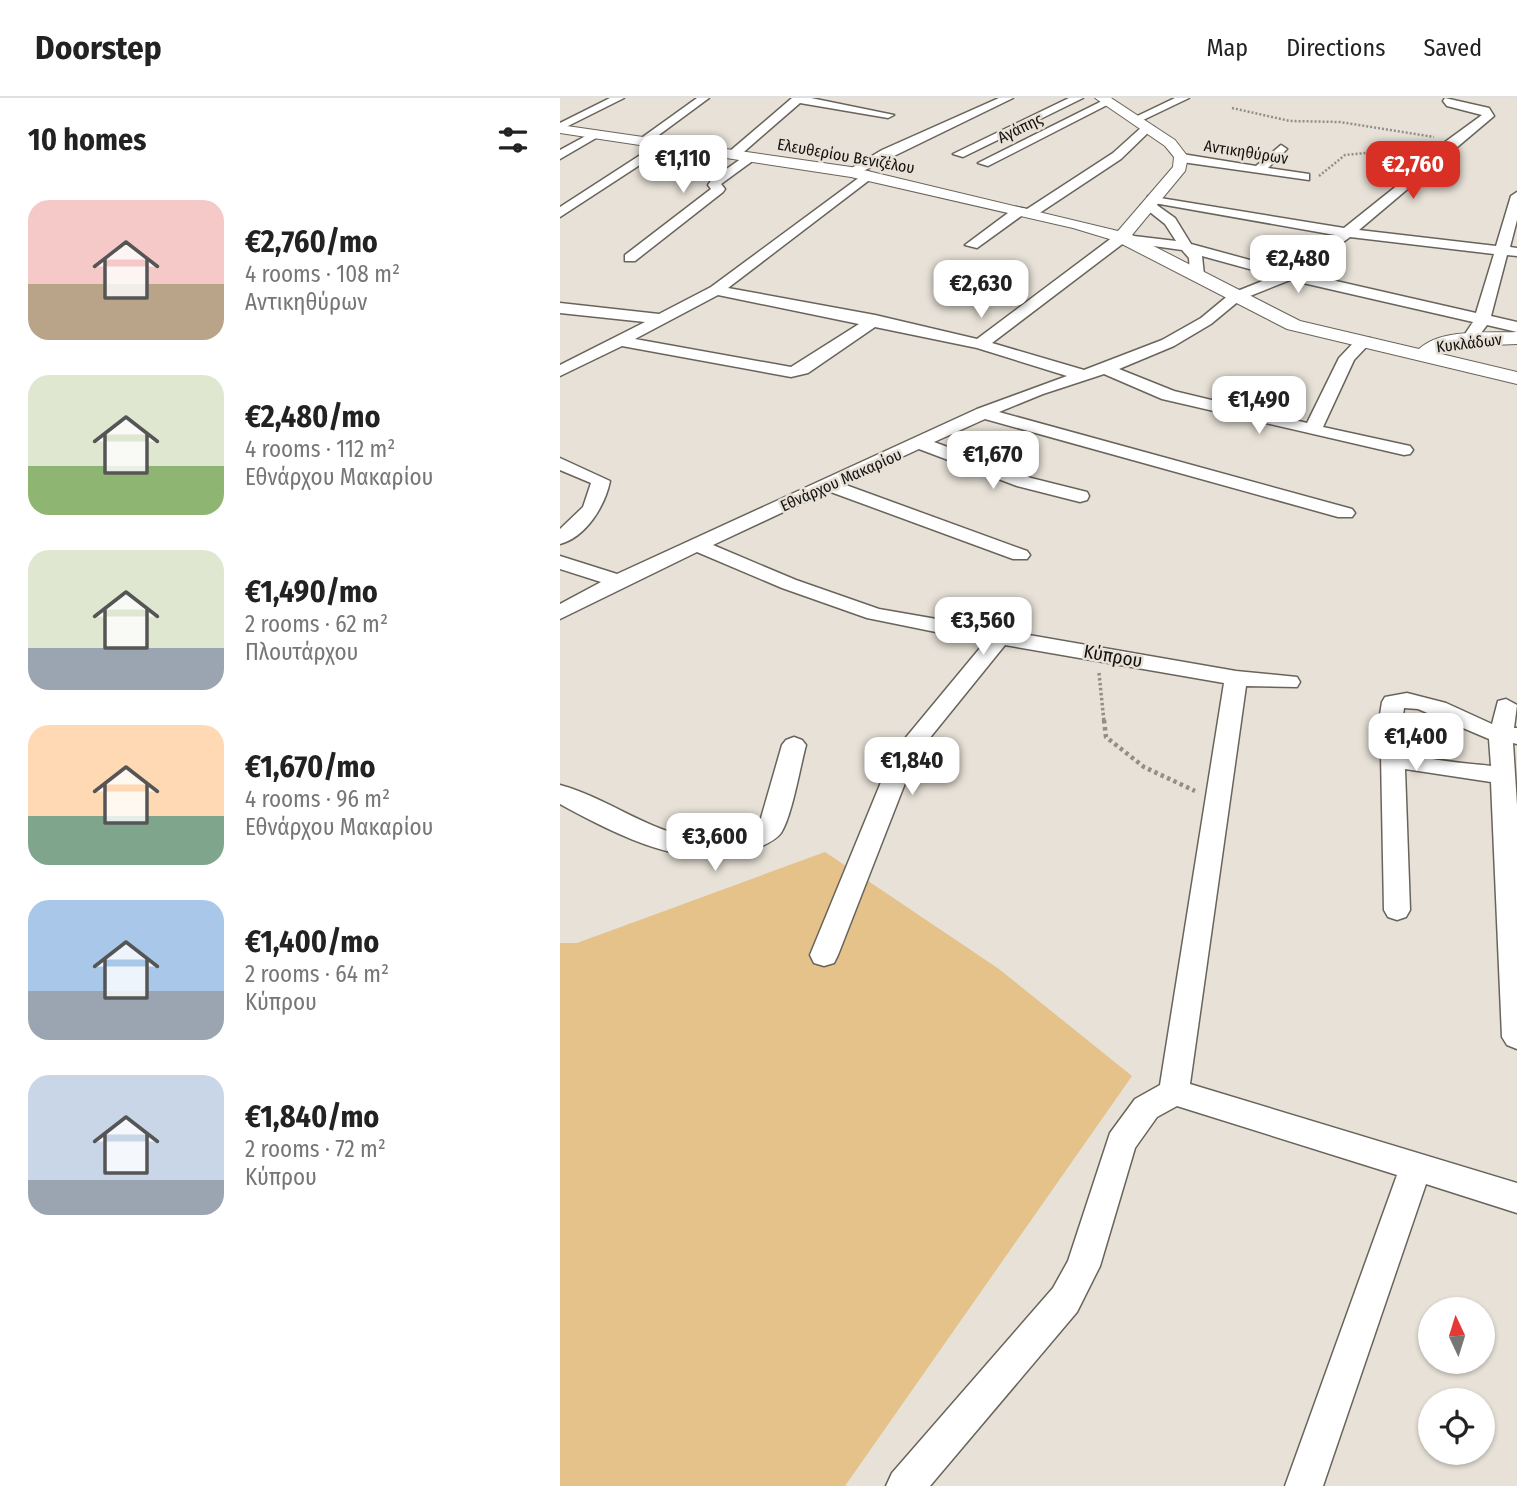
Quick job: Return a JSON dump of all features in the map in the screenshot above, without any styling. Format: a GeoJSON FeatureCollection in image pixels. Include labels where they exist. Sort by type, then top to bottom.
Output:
{"type":"FeatureCollection","features":[{"type":"Feature","properties":{"kind":"street"},"geometry":{"type":"LineString","coordinates":[[560,128],[619,98]]}},
{"type":"Feature","properties":{"kind":"street"},"geometry":{"type":"LineString","coordinates":[[644,141],[704,98]]}},
{"type":"Feature","properties":{"kind":"street"},"geometry":{"type":"LineString","coordinates":[[734,154],[798,98],[888,115]]}},
{"type":"Feature","properties":{"kind":"street"},"geometry":{"type":"LineString","coordinates":[[851,172],[1009,98]]}},
{"type":"Feature","properties":{"kind":"street"},"geometry":{"type":"LineString","coordinates":[[959,154],[1079,98]]}},
{"type":"Feature","properties":{"kind":"street"},"geometry":{"type":"LineString","coordinates":[[972,245],[1117,156],[1143,123],[1184,98]]}},
{"type":"Feature","properties":{"kind":"street","name":"Εθνάρχου Μακαρίου"},"geometry":{"type":"LineString","coordinates":[[560,613],[618,581],[983,414],[1037,390],[1105,369],[1196,327],[1236,297],[1289,275],[1347,233],[1489,114],[1485,110],[1451,104],[1448,102],[1450,98]]}},
{"type":"Feature","properties":{"kind":"street"},"geometry":{"type":"LineString","coordinates":[[980,344],[1122,237],[1180,168],[1182,158],[1177,149],[1105,99]]}},
{"type":"Feature","properties":{"kind":"street","name":"Αγάπης"},"geometry":{"type":"LineString","coordinates":[[984,163],[1105,99]]}},
{"type":"Feature","properties":{"kind":"street","name":"Ελευθερίου Βενιζέλου"},"geometry":{"type":"LineString","coordinates":[[560,128],[851,172],[1025,211],[1122,237],[1294,325],[1517,379]]}},
{"type":"Feature","properties":{"kind":"street"},"geometry":{"type":"LineString","coordinates":[[560,155],[597,134]]}},
{"type":"Feature","properties":{"kind":"street"},"geometry":{"type":"LineString","coordinates":[[560,213],[666,144]]}},
{"type":"Feature","properties":{"kind":"street"},"geometry":{"type":"LineString","coordinates":[[1259,170],[1280,149]]}},
{"type":"Feature","properties":{"kind":"street"},"geometry":{"type":"LineString","coordinates":[[630,258],[719,189],[714,185],[716,181],[752,157]]}},
{"type":"Feature","properties":{"kind":"street","name":"Αντικηθύρων"},"geometry":{"type":"LineString","coordinates":[[1182,158],[1305,177]]}},
{"type":"Feature","properties":{"kind":"street"},"geometry":{"type":"LineString","coordinates":[[560,371],[716,290],[867,175]]}},
{"type":"Feature","properties":{"kind":"street"},"geometry":{"type":"LineString","coordinates":[[1469,341],[1482,320],[1517,196]]}},
{"type":"Feature","properties":{"kind":"street"},"geometry":{"type":"LineString","coordinates":[[1151,202],[1347,233],[1517,252]]}},
{"type":"Feature","properties":{"kind":"street"},"geometry":{"type":"LineString","coordinates":[[1151,202],[1170,221],[1186,247],[1196,257],[1197,275]]}},
{"type":"Feature","properties":{"kind":"street"},"geometry":{"type":"LineString","coordinates":[[1122,237],[1186,247],[1289,275],[1517,327]]}},
{"type":"Feature","properties":{"kind":"street"},"geometry":{"type":"LineString","coordinates":[[716,290],[875,320],[980,344],[1082,376]]}},
{"type":"Feature","properties":{"kind":"street"},"geometry":{"type":"LineString","coordinates":[[560,308],[663,319]]}},
{"type":"Feature","properties":{"kind":"street"},"geometry":{"type":"LineString","coordinates":[[620,341],[791,372],[802,370],[875,320]]}},
{"type":"Feature","properties":{"kind":"street","name":"Κυκλάδων"},"geometry":{"type":"LineString","coordinates":[[1424,355],[1432,346],[1517,338]]}},
{"type":"Feature","properties":{"kind":"street"},"geometry":{"type":"LineString","coordinates":[[1313,430],[1347,358],[1364,341]]}},
{"type":"Feature","properties":{"kind":"street"},"geometry":{"type":"LineString","coordinates":[[560,355],[581,358]]}},
{"type":"Feature","properties":{"kind":"street"},"geometry":{"type":"LineString","coordinates":[[1105,369],[1168,395],[1404,450]]}},
{"type":"Feature","properties":{"kind":"street"},"geometry":{"type":"LineString","coordinates":[[983,414],[1345,513]]}},
{"type":"Feature","properties":{"kind":"street"},"geometry":{"type":"LineString","coordinates":[[920,443],[1024,482],[1080,496]]}},
{"type":"Feature","properties":{"kind":"street"},"geometry":{"type":"LineString","coordinates":[[560,463],[601,481],[599,497],[588,516],[560,538]]}},
{"type":"Feature","properties":{"kind":"street"},"geometry":{"type":"LineString","coordinates":[[828,485],[1020,555]]}},
{"type":"Feature","properties":{"kind":"street","name":"Κύπρου"},"geometry":{"type":"LineString","coordinates":[[699,546],[789,584],[874,614],[1000,639],[1236,678],[1289,682]]}},
{"type":"Feature","properties":{"kind":"street"},"geometry":{"type":"LineString","coordinates":[[560,562],[618,581]]}},
{"type":"Feature","properties":{"kind":"street"},"geometry":{"type":"LineString","coordinates":[[824,955],[905,753],[1000,639]]}},
{"type":"Feature","properties":{"kind":"street"},"geometry":{"type":"LineString","coordinates":[[1174,1092],[1236,678]]}},
{"type":"Feature","properties":{"kind":"street"},"geometry":{"type":"LineString","coordinates":[[1397,910],[1393,755],[1387,746],[1390,708],[1393,702],[1402,699],[1414,700],[1509,737]]}},
{"type":"Feature","properties":{"kind":"street"},"geometry":{"type":"LineString","coordinates":[[1506,706],[1509,737],[1504,776],[1517,1037]]}},
{"type":"Feature","properties":{"kind":"street"},"geometry":{"type":"LineString","coordinates":[[560,793],[629,825],[683,843],[718,850],[750,842],[770,830],[794,745]]}},
{"type":"Feature","properties":{"kind":"street"},"geometry":{"type":"LineString","coordinates":[[1393,755],[1409,762],[1504,776]]}},
{"type":"Feature","properties":{"kind":"street"},"geometry":{"type":"LineString","coordinates":[[905,1486],[1065,1300],[1083,1266],[1121,1143],[1146,1108],[1174,1092],[1517,1198]]}},
{"type":"Feature","properties":{"kind":"street"},"geometry":{"type":"LineString","coordinates":[[1304,1486],[1416,1167]]}},
{"type":"Feature","properties":{"kind":"path"},"geometry":{"type":"LineString","coordinates":[[1232,108],[1279,120],[1340,122],[1452,143]]}},
{"type":"Feature","properties":{"kind":"path"},"geometry":{"type":"LineString","coordinates":[[1305,177],[1322,176],[1332,163],[1360,152],[1452,143]]}},
{"type":"Feature","properties":{"kind":"path"},"geometry":{"type":"LineString","coordinates":[[1093,653],[1098,663],[1106,737],[1144,767],[1192,790],[1220,797]]}},
{"type":"Feature","properties":{"kind":"shaded area"},"geometry":{"type":"Polygon","coordinates":[[[825,852],[999,969],[1132,1076],[845,1486],[560,1486],[560,943],[577,943],[825,852]]]}}]}
